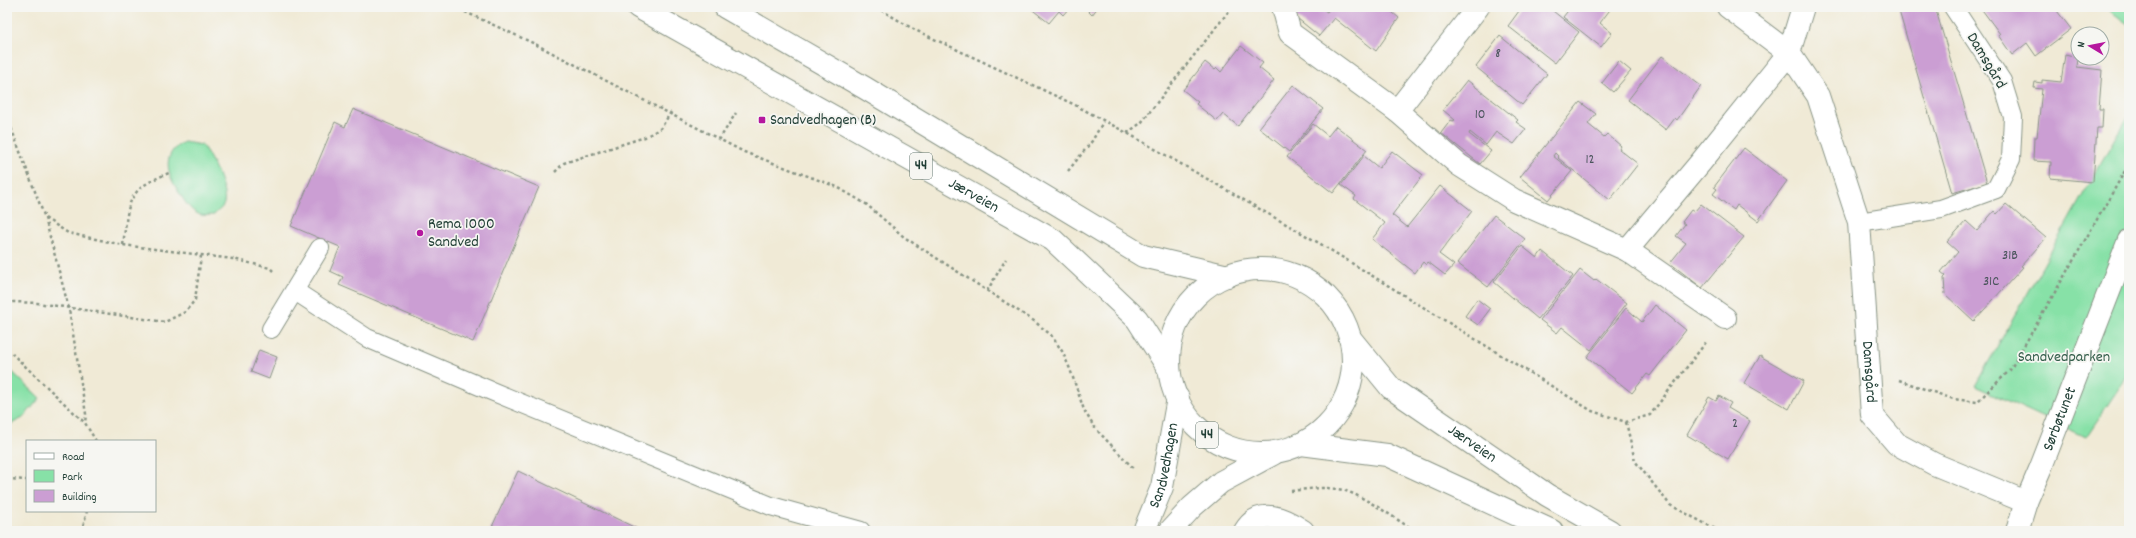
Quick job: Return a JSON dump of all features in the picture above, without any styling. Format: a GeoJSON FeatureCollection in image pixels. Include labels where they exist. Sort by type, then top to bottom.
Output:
{"type":"FeatureCollection","features":[{"type":"Feature","properties":{"kind":"main road","name":"Jærveien"},"geometry":{"type":"LineString","coordinates":[[638,7],[1052,240],[1137,319],[1169,369]]}},
{"type":"Feature","properties":{"kind":"main road","name":"44"},"geometry":{"type":"LineString","coordinates":[[725,7],[865,88],[1143,256],[1228,276]]}},
{"type":"Feature","properties":{"kind":"main road"},"geometry":{"type":"LineString","coordinates":[[1283,7],[1290,33],[1397,111],[1459,165],[1514,200],[1627,250],[1725,318]]}},
{"type":"Feature","properties":{"kind":"main road"},"geometry":{"type":"LineString","coordinates":[[1397,111],[1478,7]]}},
{"type":"Feature","properties":{"kind":"main road","name":"Damsgård"},"geometry":{"type":"LineString","coordinates":[[1728,7],[1789,53],[1818,96],[1859,222],[1868,376],[1872,415],[1898,444],[1934,464],[2026,502]]}},
{"type":"Feature","properties":{"kind":"main road"},"geometry":{"type":"LineString","coordinates":[[1627,250],[1701,162],[1789,53],[1803,7]]}},
{"type":"Feature","properties":{"kind":"main road","name":"Sørbøtunet"},"geometry":{"type":"LineString","coordinates":[[2017,531],[2026,502],[2042,467],[2129,240]]}},
{"type":"Feature","properties":{"kind":"main road","name":"44"},"geometry":{"type":"LineString","coordinates":[[1256,268],[1288,272],[1316,286],[1338,309],[1350,338],[1353,369],[1345,399],[1327,426],[1301,444],[1273,454],[1239,451],[1210,438],[1190,420],[1178,398],[1169,369],[1170,342],[1180,317],[1199,292],[1228,276],[1256,268]]}},
{"type":"Feature","properties":{"kind":"main road","name":"Jærveien"},"geometry":{"type":"LineString","coordinates":[[1350,338],[1391,388],[1547,494],[1610,531]]}},
{"type":"Feature","properties":{"kind":"main road","name":"Sandvedhagen"},"geometry":{"type":"LineString","coordinates":[[1144,531],[1162,487],[1178,398]]}},
{"type":"Feature","properties":{"kind":"main road","name":"44"},"geometry":{"type":"LineString","coordinates":[[1301,444],[1387,455],[1552,531]]}},
{"type":"Feature","properties":{"kind":"main road","name":"Sandvedhagen"},"geometry":{"type":"LineString","coordinates":[[1170,531],[1192,507],[1221,482],[1273,454]]}},
{"type":"Feature","properties":{"kind":"main road"},"geometry":{"type":"LineString","coordinates":[[1245,531],[1249,524],[1264,516],[1285,519],[1304,531]]}},
{"type":"Feature","properties":{"kind":"lane","name":"Damsgård"},"geometry":{"type":"LineString","coordinates":[[1859,222],[1941,209],[1996,189],[2011,159],[2013,117],[2002,81],[1953,7]]}},
{"type":"Feature","properties":{"kind":"lane"},"geometry":{"type":"LineString","coordinates":[[271,328],[320,248]]}},
{"type":"Feature","properties":{"kind":"lane"},"geometry":{"type":"LineString","coordinates":[[295,291],[367,338],[489,390],[771,506],[861,531]]}},
{"type":"Feature","properties":{"kind":"path"},"geometry":{"type":"LineString","coordinates":[[454,7],[535,44],[671,112],[744,152],[837,187],[866,204],[904,237],[1051,335],[1070,369],[1084,410],[1094,426],[1138,473]]}},
{"type":"Feature","properties":{"kind":"path"},"geometry":{"type":"LineString","coordinates":[[876,7],[915,30],[1075,105],[1103,122],[1127,133],[1319,243],[1592,411],[1626,422],[1650,415],[1725,318]]}},
{"type":"Feature","properties":{"kind":"path"},"geometry":{"type":"LineString","coordinates":[[1127,133],[1141,123],[1232,7]]}},
{"type":"Feature","properties":{"kind":"path"},"geometry":{"type":"LineString","coordinates":[[555,172],[564,163],[645,137],[661,128],[671,112]]}},
{"type":"Feature","properties":{"kind":"path"},"geometry":{"type":"LineString","coordinates":[[720,140],[736,113]]}},
{"type":"Feature","properties":{"kind":"path"},"geometry":{"type":"LineString","coordinates":[[7,118],[45,218],[68,309],[86,414],[85,423]]}},
{"type":"Feature","properties":{"kind":"path"},"geometry":{"type":"LineString","coordinates":[[1068,171],[1092,141],[1103,122]]}},
{"type":"Feature","properties":{"kind":"path"},"geometry":{"type":"LineString","coordinates":[[1868,376],[1907,382],[1953,399],[1977,402],[2010,370],[2129,164]]}},
{"type":"Feature","properties":{"kind":"path"},"geometry":{"type":"LineString","coordinates":[[123,245],[129,200],[147,182],[170,173]]}},
{"type":"Feature","properties":{"kind":"path"},"geometry":{"type":"LineString","coordinates":[[45,218],[68,233],[123,245],[233,259],[270,268],[295,291]]}},
{"type":"Feature","properties":{"kind":"path"},"geometry":{"type":"LineString","coordinates":[[7,305],[13,302],[37,303],[68,309],[166,322],[185,312],[195,300],[201,256]]}},
{"type":"Feature","properties":{"kind":"path"},"geometry":{"type":"LineString","coordinates":[[987,291],[1006,259]]}},
{"type":"Feature","properties":{"kind":"path"},"geometry":{"type":"LineString","coordinates":[[7,349],[85,423],[95,440]]}},
{"type":"Feature","properties":{"kind":"path"},"geometry":{"type":"LineString","coordinates":[[1626,422],[1635,461],[1670,505],[1719,531]]}},
{"type":"Feature","properties":{"kind":"path"},"geometry":{"type":"LineString","coordinates":[[7,479],[26,480]]}},
{"type":"Feature","properties":{"kind":"path"},"geometry":{"type":"LineString","coordinates":[[82,531],[87,512]]}},
{"type":"Feature","properties":{"kind":"green space"},"geometry":{"type":"Polygon","coordinates":[[[2105,7],[2129,7],[2129,25],[2105,7]]]}},
{"type":"Feature","properties":{"kind":"green space","name":"Sandvedparken"},"geometry":{"type":"Polygon","coordinates":[[[2129,113],[2129,373],[2086,437],[1975,386],[2129,113]]]}},
{"type":"Feature","properties":{"kind":"green space"},"geometry":{"type":"Polygon","coordinates":[[[184,142],[202,145],[210,157],[222,184],[224,193],[223,206],[214,215],[201,215],[193,210],[177,190],[170,175],[168,167],[171,153],[176,147],[184,142]]]}},
{"type":"Feature","properties":{"kind":"green space"},"geometry":{"type":"Polygon","coordinates":[[[7,367],[40,398],[23,418],[7,426],[7,367]]]}},
{"type":"Feature","properties":{"kind":"building"},"geometry":{"type":"Polygon","coordinates":[[[1029,7],[1070,7],[1063,15],[1059,11],[1049,23],[1029,7]]]}},
{"type":"Feature","properties":{"kind":"building"},"geometry":{"type":"Polygon","coordinates":[[[1091,7],[1098,7],[1092,15],[1088,11],[1091,7]]]}},
{"type":"Feature","properties":{"kind":"building"},"geometry":{"type":"Polygon","coordinates":[[[1298,7],[1327,7],[1324,10],[1327,12],[1331,7],[1386,7],[1399,18],[1376,51],[1334,18],[1319,36],[1292,14],[1298,7]]]}},
{"type":"Feature","properties":{"kind":"building"},"geometry":{"type":"Polygon","coordinates":[[[1522,7],[1548,7],[1579,32],[1555,63],[1508,26],[1522,7]]]}},
{"type":"Feature","properties":{"kind":"building"},"geometry":{"type":"Polygon","coordinates":[[[1571,7],[1612,7],[1600,23],[1612,33],[1601,47],[1563,17],[1571,7]]]}},
{"type":"Feature","properties":{"kind":"building"},"geometry":{"type":"Polygon","coordinates":[[[1912,7],[1935,7],[1987,183],[1952,193],[1899,11],[1912,7]]]}},
{"type":"Feature","properties":{"kind":"building"},"geometry":{"type":"Polygon","coordinates":[[[1980,7],[2054,7],[2070,28],[2070,30],[2036,56],[2027,43],[2012,55],[1998,35],[2000,34],[1980,7]]]}},
{"type":"Feature","properties":{"kind":"building"},"geometry":{"type":"Polygon","coordinates":[[[1500,36],[1547,74],[1522,105],[1476,67],[1500,36]]]}},
{"type":"Feature","properties":{"kind":"building"},"geometry":{"type":"Polygon","coordinates":[[[1241,46],[1263,63],[1259,68],[1274,80],[1238,126],[1223,114],[1217,121],[1196,104],[1198,102],[1183,90],[1205,62],[1215,70],[1217,68],[1221,72],[1241,46]]]}},
{"type":"Feature","properties":{"kind":"building"},"geometry":{"type":"Polygon","coordinates":[[[2065,55],[2070,56],[2070,66],[2102,70],[2099,109],[2103,109],[2102,128],[2097,128],[2093,182],[2050,178],[2051,162],[2033,161],[2034,137],[2037,137],[2042,89],[2034,88],[2035,82],[2042,83],[2042,80],[2061,82],[2065,55]]]}},
{"type":"Feature","properties":{"kind":"building"},"geometry":{"type":"Polygon","coordinates":[[[1662,56],[1701,86],[1677,120],[1675,118],[1666,130],[1628,100],[1662,56]]]}},
{"type":"Feature","properties":{"kind":"building"},"geometry":{"type":"Polygon","coordinates":[[[1619,61],[1631,71],[1613,92],[1602,83],[1619,61]]]}},
{"type":"Feature","properties":{"kind":"building"},"geometry":{"type":"Polygon","coordinates":[[[1467,80],[1518,120],[1516,122],[1526,129],[1514,144],[1496,132],[1486,145],[1470,132],[1469,134],[1491,151],[1480,164],[1441,133],[1451,120],[1455,120],[1443,110],[1467,80]]]}},
{"type":"Feature","properties":{"kind":"building"},"geometry":{"type":"Polygon","coordinates":[[[1293,85],[1323,109],[1289,152],[1259,128],[1293,85]]]}},
{"type":"Feature","properties":{"kind":"building"},"geometry":{"type":"Polygon","coordinates":[[[1580,102],[1596,114],[1588,124],[1604,137],[1607,134],[1621,146],[1619,149],[1638,164],[1610,200],[1558,158],[1559,157],[1555,153],[1553,156],[1572,171],[1548,200],[1520,177],[1580,102]]]}},
{"type":"Feature","properties":{"kind":"building"},"geometry":{"type":"Polygon","coordinates":[[[353,109],[539,187],[473,342],[339,285],[343,277],[330,271],[340,247],[291,226],[335,122],[345,127],[353,109]]]}},
{"type":"Feature","properties":{"kind":"building"},"geometry":{"type":"Polygon","coordinates":[[[1313,124],[1328,136],[1336,126],[1367,150],[1333,193],[1287,157],[1313,124]]]}},
{"type":"Feature","properties":{"kind":"building"},"geometry":{"type":"Polygon","coordinates":[[[1744,148],[1787,181],[1758,221],[1737,205],[1734,210],[1713,194],[1717,189],[1714,187],[1744,148]]]}},
{"type":"Feature","properties":{"kind":"building"},"geometry":{"type":"Polygon","coordinates":[[[1392,151],[1423,175],[1392,215],[1407,227],[1440,186],[1472,211],[1439,254],[1454,265],[1445,275],[1428,262],[1426,265],[1423,262],[1415,273],[1372,239],[1385,223],[1354,199],[1356,196],[1341,185],[1364,156],[1379,168],[1392,151]]]}},
{"type":"Feature","properties":{"kind":"building"},"geometry":{"type":"Polygon","coordinates":[[[1701,204],[1744,237],[1702,288],[1670,263],[1686,243],[1676,236],[1685,224],[1682,222],[1691,210],[1694,212],[1701,204]]]}},
{"type":"Feature","properties":{"kind":"building"},"geometry":{"type":"Polygon","coordinates":[[[2006,204],[2046,238],[2021,266],[2023,267],[1974,321],[1945,294],[1944,278],[1946,276],[1941,272],[1958,252],[1947,242],[1966,221],[1977,231],[1994,211],[1997,214],[2006,204]]]}},
{"type":"Feature","properties":{"kind":"building"},"geometry":{"type":"Polygon","coordinates":[[[1494,215],[1525,239],[1488,287],[1457,263],[1494,215]]]}},
{"type":"Feature","properties":{"kind":"building"},"geometry":{"type":"Polygon","coordinates":[[[1522,246],[1537,258],[1542,251],[1573,276],[1538,319],[1494,282],[1522,246]]]}},
{"type":"Feature","properties":{"kind":"building"},"geometry":{"type":"Polygon","coordinates":[[[1580,270],[1594,281],[1596,279],[1627,303],[1591,350],[1562,327],[1557,333],[1540,320],[1580,270]]]}},
{"type":"Feature","properties":{"kind":"building"},"geometry":{"type":"Polygon","coordinates":[[[1477,299],[1490,309],[1478,325],[1465,316],[1477,299]]]}},
{"type":"Feature","properties":{"kind":"building"},"geometry":{"type":"Polygon","coordinates":[[[1655,305],[1686,330],[1650,376],[1647,374],[1632,393],[1587,357],[1626,308],[1642,322],[1655,305]]]}},
{"type":"Feature","properties":{"kind":"building"},"geometry":{"type":"Polygon","coordinates":[[[259,350],[277,357],[269,379],[251,372],[259,350]]]}},
{"type":"Feature","properties":{"kind":"building"},"geometry":{"type":"Polygon","coordinates":[[[1760,356],[1804,381],[1789,409],[1744,383],[1760,356]]]}},
{"type":"Feature","properties":{"kind":"building"},"geometry":{"type":"Polygon","coordinates":[[[1719,396],[1731,403],[1728,408],[1750,421],[1728,459],[1687,435],[1709,397],[1716,401],[1719,396]]]}},
{"type":"Feature","properties":{"kind":"building"},"geometry":{"type":"Polygon","coordinates":[[[518,471],[642,531],[490,531],[518,471]]]}},
{"type":"Feature","properties":{"kind":"place","name":"Sandvedhagen (B)"},"geometry":{"type":"Point","coordinates":[762,120]}},
{"type":"Feature","properties":{"kind":"place","name":"Rema 1000 Sandved"},"geometry":{"type":"Point","coordinates":[420,233]}}]}
